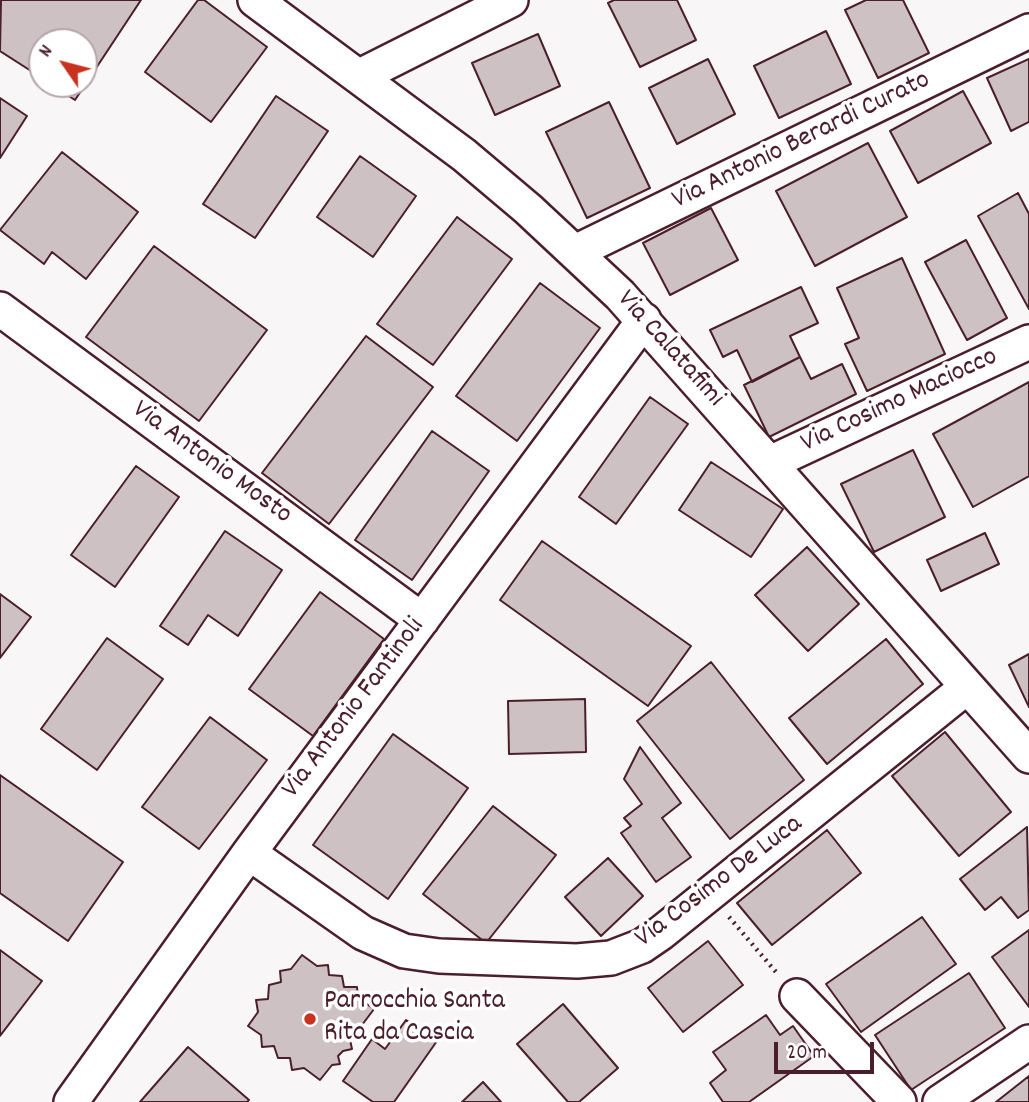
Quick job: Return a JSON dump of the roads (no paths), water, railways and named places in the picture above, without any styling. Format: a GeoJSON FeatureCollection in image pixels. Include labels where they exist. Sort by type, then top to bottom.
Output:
{"type":"FeatureCollection","features":[{"type":"Feature","properties":{"kind":"street","name":"Via Calatafimi"},"geometry":{"type":"LineString","coordinates":[[255,0],[360,76],[474,164],[575,252],[644,320],[1029,756]]}},
{"type":"Feature","properties":{"kind":"street"},"geometry":{"type":"LineString","coordinates":[[360,76],[511,0]]}},
{"type":"Feature","properties":{"kind":"street","name":"Via Antonio Berardi Curato"},"geometry":{"type":"LineString","coordinates":[[575,252],[1029,31]]}},
{"type":"Feature","properties":{"kind":"street","name":"Via Antonio Mosto"},"geometry":{"type":"LineString","coordinates":[[0,309],[422,620]]}},
{"type":"Feature","properties":{"kind":"street","name":"Via Antonio Fantinoli"},"geometry":{"type":"LineString","coordinates":[[71,1102],[249,853],[644,320]]}},
{"type":"Feature","properties":{"kind":"street","name":"Via Cosimo Maciocco"},"geometry":{"type":"LineString","coordinates":[[770,463],[1029,342]]}},
{"type":"Feature","properties":{"kind":"street","name":"Via Cosimo De Luca"},"geometry":{"type":"LineString","coordinates":[[249,853],[363,933],[389,946],[425,955],[577,961],[611,958],[642,946],[710,895],[967,687]]}},
{"type":"Feature","properties":{"kind":"street"},"geometry":{"type":"LineString","coordinates":[[797,996],[899,1102]]}},
{"type":"Feature","properties":{"kind":"street"},"geometry":{"type":"LineString","coordinates":[[940,1102],[1029,1042]]}},
{"type":"Feature","properties":{"kind":"place","name":"Parrocchia Santa Rita da Cascia"},"geometry":{"type":"Point","coordinates":[310,1019]}}]}
